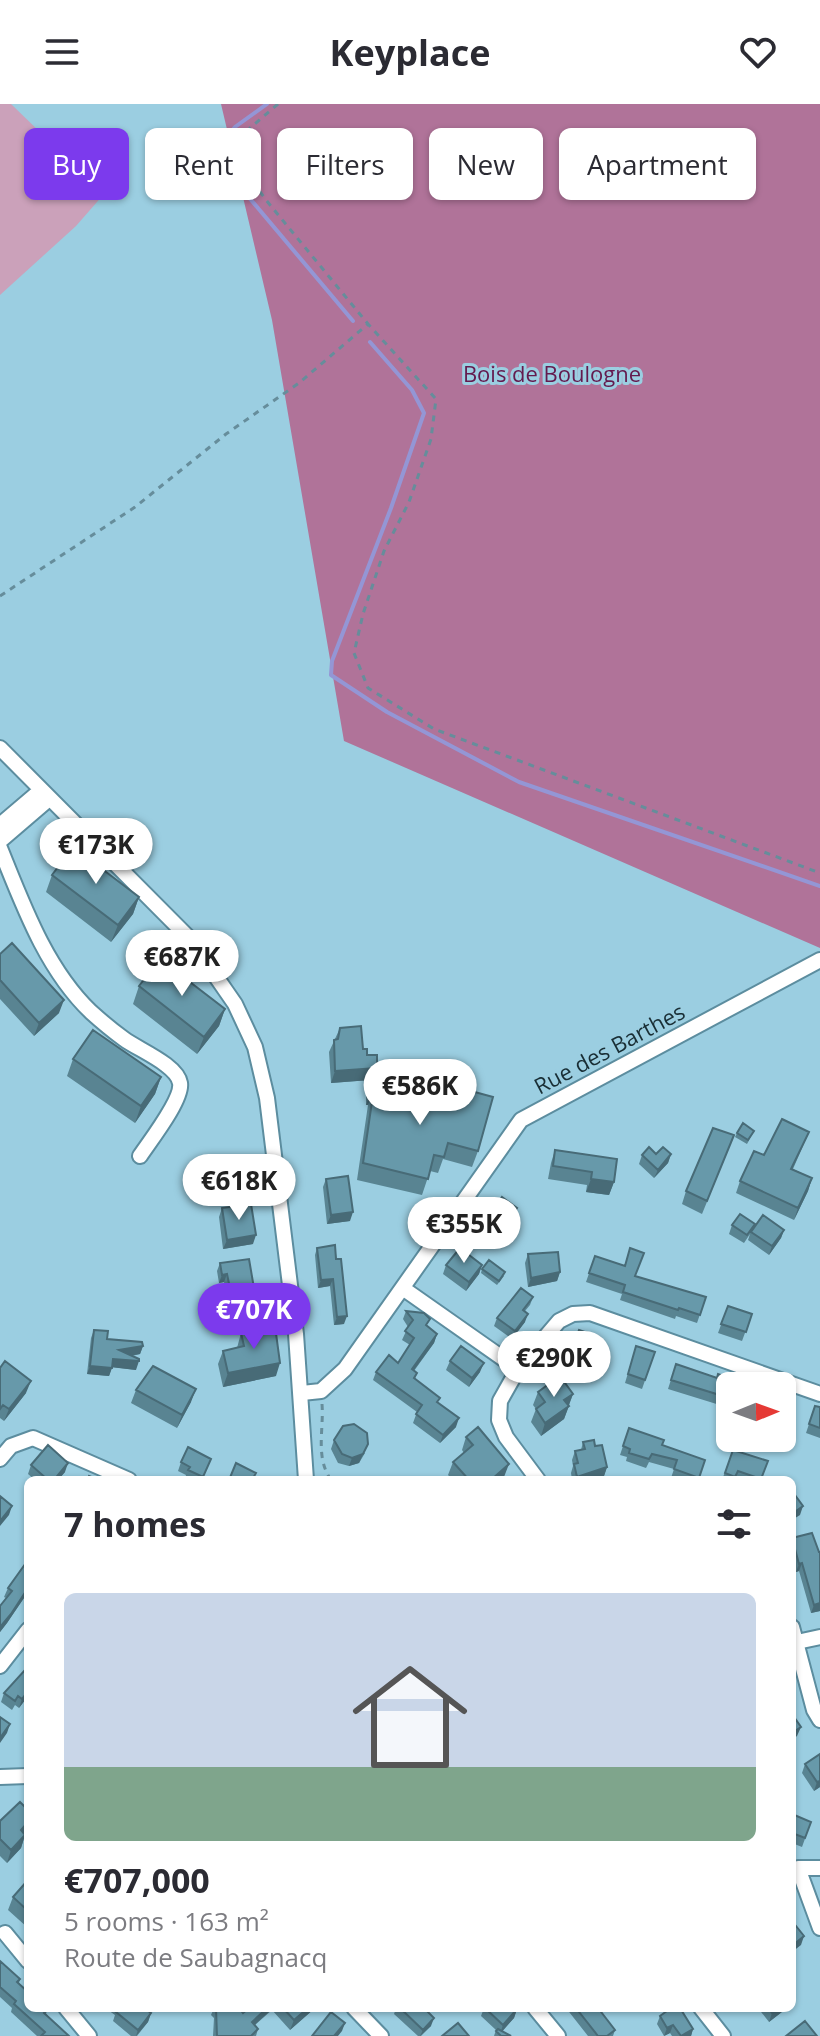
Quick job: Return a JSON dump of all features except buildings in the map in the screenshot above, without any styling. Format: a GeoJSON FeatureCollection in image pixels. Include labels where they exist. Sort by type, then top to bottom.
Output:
{"type":"FeatureCollection","features":[{"type":"Feature","properties":{"kind":"street"},"geometry":{"type":"LineString","coordinates":[[0,748],[190,939],[235,1004],[255,1047],[267,1098],[302,1393],[306,1476]]}},
{"type":"Feature","properties":{"kind":"street"},"geometry":{"type":"LineString","coordinates":[[0,825],[45,794]]}},
{"type":"Feature","properties":{"kind":"street"},"geometry":{"type":"LineString","coordinates":[[0,841],[45,794]]}},
{"type":"Feature","properties":{"kind":"street"},"geometry":{"type":"LineString","coordinates":[[0,848],[19,896],[64,983],[113,1030],[174,1070],[180,1080],[180,1093],[140,1156]]}},
{"type":"Feature","properties":{"kind":"street","name":"Rue des Barthes"},"geometry":{"type":"LineString","coordinates":[[321,1391],[345,1369],[521,1120],[820,960]]}},
{"type":"Feature","properties":{"kind":"street"},"geometry":{"type":"LineString","coordinates":[[404,1289],[518,1369]]}},
{"type":"Feature","properties":{"kind":"street"},"geometry":{"type":"LineString","coordinates":[[535,1476],[506,1437],[499,1420],[500,1401],[518,1369],[559,1321],[573,1314],[590,1313],[820,1394]]}},
{"type":"Feature","properties":{"kind":"street"},"geometry":{"type":"LineString","coordinates":[[302,1393],[321,1391]]}},
{"type":"Feature","properties":{"kind":"street"},"geometry":{"type":"LineString","coordinates":[[0,1459],[11,1446],[33,1438],[120,1476]]}},
{"type":"Feature","properties":{"kind":"street"},"geometry":{"type":"LineString","coordinates":[[0,1666],[24,1635]]}},
{"type":"Feature","properties":{"kind":"street"},"geometry":{"type":"LineString","coordinates":[[797,1642],[820,1637]]}},
{"type":"Feature","properties":{"kind":"street"},"geometry":{"type":"LineString","coordinates":[[796,1639],[814,1710],[820,1720]]}},
{"type":"Feature","properties":{"kind":"street"},"geometry":{"type":"LineString","coordinates":[[0,1777],[24,1776]]}},
{"type":"Feature","properties":{"kind":"street"},"geometry":{"type":"LineString","coordinates":[[796,1867],[820,1868]]}},
{"type":"Feature","properties":{"kind":"street"},"geometry":{"type":"LineString","coordinates":[[796,1869],[820,1928]]}},
{"type":"Feature","properties":{"kind":"street"},"geometry":{"type":"LineString","coordinates":[[5,1933],[24,1956]]}},
{"type":"Feature","properties":{"kind":"street"},"geometry":{"type":"LineString","coordinates":[[69,2012],[89,2036]]}},
{"type":"Feature","properties":{"kind":"street"},"geometry":{"type":"LineString","coordinates":[[358,2012],[381,2036]]}},
{"type":"Feature","properties":{"kind":"street"},"geometry":{"type":"LineString","coordinates":[[538,2012],[558,2036]]}},
{"type":"Feature","properties":{"kind":"street"},"geometry":{"type":"LineString","coordinates":[[704,2012],[723,2036]]}},
{"type":"Feature","properties":{"kind":"path"},"geometry":{"type":"LineString","coordinates":[[278,104],[250,128],[240,164],[368,324],[436,399],[431,439],[409,502],[384,551],[363,614],[354,653],[368,688],[434,729],[820,873]]}},
{"type":"Feature","properties":{"kind":"path"},"geometry":{"type":"LineString","coordinates":[[0,596],[135,507],[226,434],[299,383],[368,324]]}},
{"type":"Feature","properties":{"kind":"path"},"geometry":{"type":"LineString","coordinates":[[321,1391],[321,1440],[328,1476]]}},
{"type":"Feature","properties":{"kind":"shaded area"},"geometry":{"type":"Polygon","coordinates":[[[0,104],[11,104],[36,128],[24,128],[24,200],[99,200],[76,226],[0,295],[0,104]]]}},
{"type":"Feature","properties":{"kind":"green space","name":"Bois de Boulogne"},"geometry":{"type":"Polygon","coordinates":[[[221,104],[820,104],[820,948],[344,741],[272,320],[244,200],[261,200],[261,128],[227,128],[221,104]]]}},
{"type":"Feature","properties":{"kind":"waterway"},"geometry":{"type":"LineString","coordinates":[[267,104],[235,127],[215,151],[241,188],[353,321]]}},
{"type":"Feature","properties":{"kind":"waterway"},"geometry":{"type":"LineString","coordinates":[[370,342],[412,390],[424,413],[332,661],[331,675],[387,712],[519,782],[820,886]]}}]}
